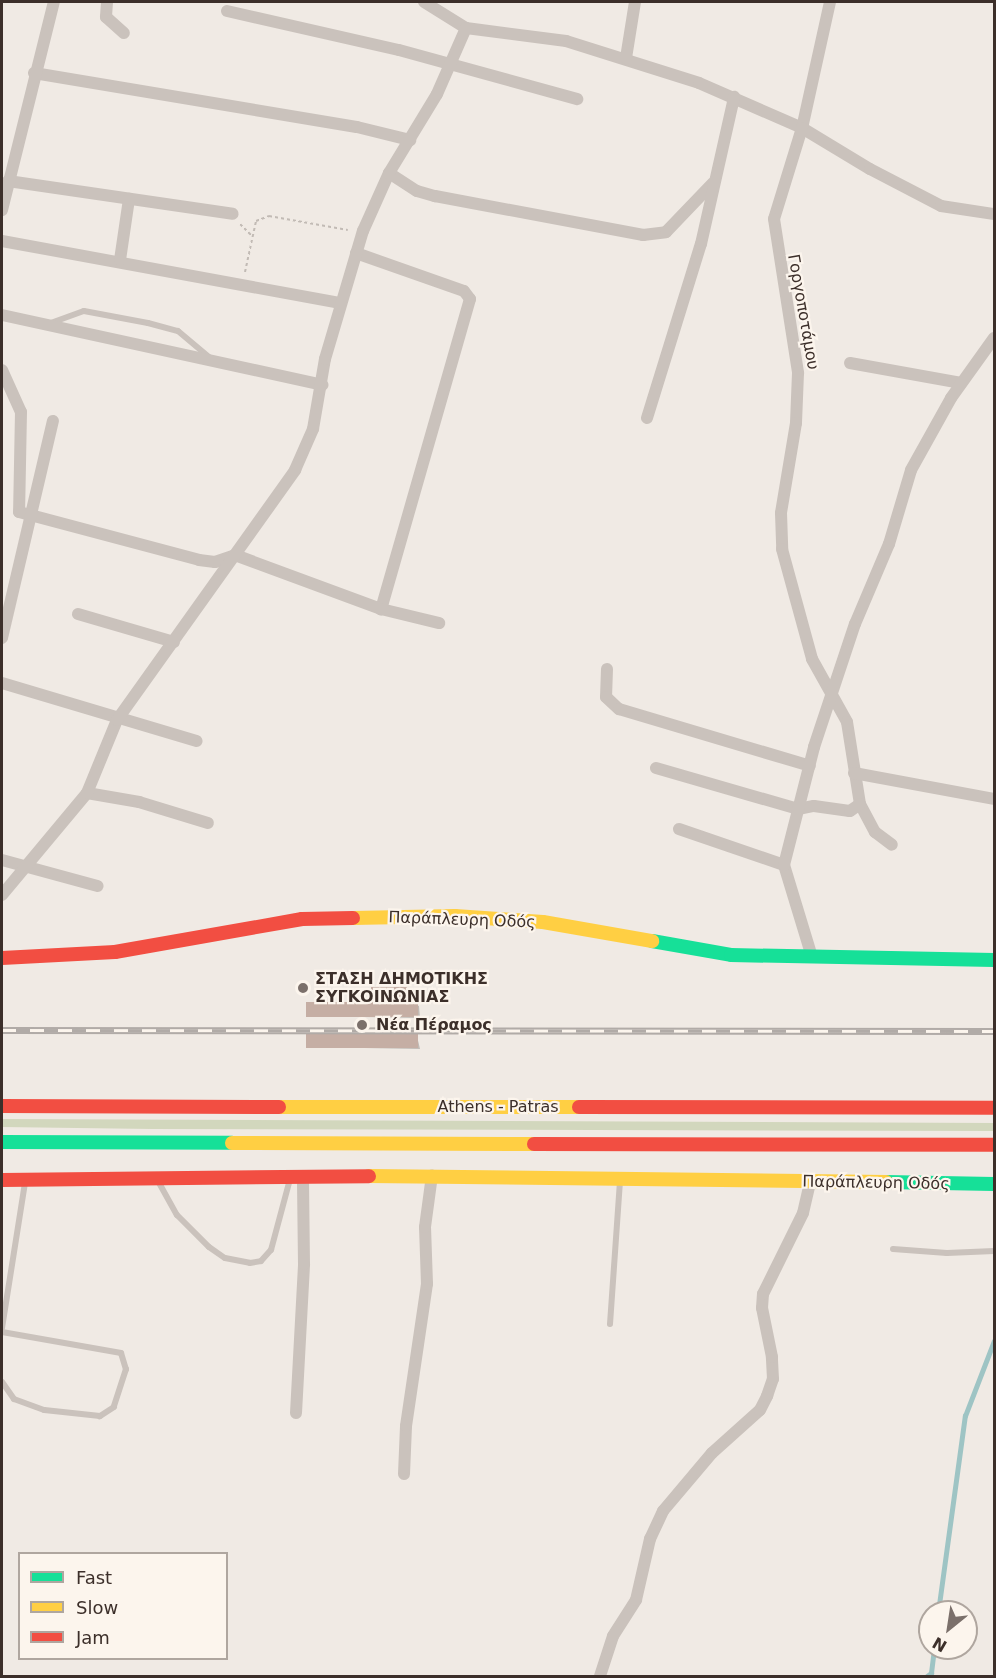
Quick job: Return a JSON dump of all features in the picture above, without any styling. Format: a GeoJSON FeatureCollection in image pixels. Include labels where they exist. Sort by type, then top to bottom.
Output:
{"type":"FeatureCollection","features":[{"type":"Feature","properties":{"kind":"main road","name":"Παράπλευρη Οδός"},"geometry":{"type":"LineString","coordinates":[[2,958],[155,946],[302,919],[455,916],[543,922],[731,955],[994,960]]}},
{"type":"Feature","properties":{"kind":"main road","name":"Athens - Patras"},"geometry":{"type":"LineString","coordinates":[[2,1106],[994,1108]]}},
{"type":"Feature","properties":{"kind":"main road"},"geometry":{"type":"LineString","coordinates":[[2,1142],[994,1144]]}},
{"type":"Feature","properties":{"kind":"main road","name":"Παράπλευρη Οδός"},"geometry":{"type":"LineString","coordinates":[[2,1180],[432,1175],[620,1180],[994,1184]]}},
{"type":"Feature","properties":{"kind":"street"},"geometry":{"type":"LineString","coordinates":[[2,210],[34,73],[54,2]]}},
{"type":"Feature","properties":{"kind":"street"},"geometry":{"type":"LineString","coordinates":[[107,2],[106,17],[124,33]]}},
{"type":"Feature","properties":{"kind":"street"},"geometry":{"type":"LineString","coordinates":[[424,2],[445,6],[466,28],[533,35],[626,58],[734,97],[802,128],[870,170],[941,206],[994,214]]}},
{"type":"Feature","properties":{"kind":"street"},"geometry":{"type":"LineString","coordinates":[[626,58],[635,2]]}},
{"type":"Feature","properties":{"kind":"street","name":"Γοργοποτάμου"},"geometry":{"type":"LineString","coordinates":[[830,2],[802,128],[773,229],[798,373],[796,423],[781,531],[788,573],[812,659],[847,722],[860,804],[875,832],[892,845]]}},
{"type":"Feature","properties":{"kind":"street"},"geometry":{"type":"LineString","coordinates":[[227,11],[389,47],[449,66],[577,99]]}},
{"type":"Feature","properties":{"kind":"street"},"geometry":{"type":"LineString","coordinates":[[2,895],[24,865],[87,793],[117,720],[295,470],[313,429],[339,303],[363,231],[389,173],[410,140],[466,28]]}},
{"type":"Feature","properties":{"kind":"street"},"geometry":{"type":"LineString","coordinates":[[34,73],[357,127],[410,140]]}},
{"type":"Feature","properties":{"kind":"street"},"geometry":{"type":"LineString","coordinates":[[647,418],[695,267],[734,97]]}},
{"type":"Feature","properties":{"kind":"street"},"geometry":{"type":"LineString","coordinates":[[389,173],[417,191],[435,196],[643,235],[666,232],[713,183]]}},
{"type":"Feature","properties":{"kind":"street"},"geometry":{"type":"LineString","coordinates":[[9,181],[233,214]]}},
{"type":"Feature","properties":{"kind":"street"},"geometry":{"type":"LineString","coordinates":[[120,260],[129,199]]}},
{"type":"Feature","properties":{"kind":"street"},"geometry":{"type":"LineString","coordinates":[[2,241],[120,260],[339,303]]}},
{"type":"Feature","properties":{"kind":"street"},"geometry":{"type":"LineString","coordinates":[[356,253],[464,291],[470,299],[381,609]]}},
{"type":"Feature","properties":{"kind":"street"},"geometry":{"type":"LineString","coordinates":[[2,315],[322,385]]}},
{"type":"Feature","properties":{"kind":"street"},"geometry":{"type":"LineString","coordinates":[[812,957],[784,865],[810,766],[855,624],[889,544],[911,471],[961,382],[994,339]]}},
{"type":"Feature","properties":{"kind":"street"},"geometry":{"type":"LineString","coordinates":[[850,363],[961,382]]}},
{"type":"Feature","properties":{"kind":"street"},"geometry":{"type":"LineString","coordinates":[[2,370],[21,412],[22,448],[16,504],[19,512],[29,517],[199,560],[215,562],[235,555],[381,609],[439,623]]}},
{"type":"Feature","properties":{"kind":"street"},"geometry":{"type":"LineString","coordinates":[[2,638],[53,421]]}},
{"type":"Feature","properties":{"kind":"street"},"geometry":{"type":"LineString","coordinates":[[78,614],[174,642]]}},
{"type":"Feature","properties":{"kind":"street"},"geometry":{"type":"LineString","coordinates":[[607,669],[603,690],[610,703],[619,709],[810,766]]}},
{"type":"Feature","properties":{"kind":"street"},"geometry":{"type":"LineString","coordinates":[[2,683],[117,720],[196,741]]}},
{"type":"Feature","properties":{"kind":"street"},"geometry":{"type":"LineString","coordinates":[[656,768],[798,809],[814,806],[850,811],[860,804]]}},
{"type":"Feature","properties":{"kind":"street"},"geometry":{"type":"LineString","coordinates":[[854,772],[994,799]]}},
{"type":"Feature","properties":{"kind":"street"},"geometry":{"type":"LineString","coordinates":[[87,793],[139,802],[208,823]]}},
{"type":"Feature","properties":{"kind":"street"},"geometry":{"type":"LineString","coordinates":[[679,829],[784,865]]}},
{"type":"Feature","properties":{"kind":"street"},"geometry":{"type":"LineString","coordinates":[[2,860],[98,886]]}},
{"type":"Feature","properties":{"kind":"street"},"geometry":{"type":"LineString","coordinates":[[404,1474],[406,1426],[428,1284],[425,1227],[432,1175]]}},
{"type":"Feature","properties":{"kind":"street"},"geometry":{"type":"LineString","coordinates":[[296,1413],[302,1315],[297,1178]]}},
{"type":"Feature","properties":{"kind":"street"},"geometry":{"type":"LineString","coordinates":[[600,1677],[614,1636],[636,1600],[650,1539],[663,1511],[712,1454],[760,1410],[767,1396],[773,1379],[772,1357],[762,1308],[763,1294],[803,1213],[810,1182]]}},
{"type":"Feature","properties":{"kind":"lane"},"geometry":{"type":"LineString","coordinates":[[44,325],[84,311],[147,322],[178,331],[214,361]]}},
{"type":"Feature","properties":{"kind":"lane"},"geometry":{"type":"LineString","coordinates":[[157,1178],[177,1215],[209,1246],[225,1258],[250,1263],[261,1261],[271,1250],[297,1178]]}},
{"type":"Feature","properties":{"kind":"lane"},"geometry":{"type":"LineString","coordinates":[[2,1382],[14,1399],[44,1410],[100,1416],[114,1407],[126,1368],[121,1353],[2,1330],[25,1179]]}},
{"type":"Feature","properties":{"kind":"lane"},"geometry":{"type":"LineString","coordinates":[[610,1324],[620,1180]]}},
{"type":"Feature","properties":{"kind":"lane"},"geometry":{"type":"LineString","coordinates":[[893,1249],[947,1253],[994,1251]]}},
{"type":"Feature","properties":{"kind":"path"},"geometry":{"type":"LineString","coordinates":[[245,284],[246,254],[256,221],[269,216],[297,218],[363,231]]}},
{"type":"Feature","properties":{"kind":"green space"},"geometry":{"type":"Polygon","coordinates":[[[2,1119],[994,1123],[994,1131],[152,1129],[2,1127],[2,1119]]]}},
{"type":"Feature","properties":{"kind":"building"},"geometry":{"type":"Polygon","coordinates":[[[371,987],[407,987],[407,1002],[418,1002],[418,1017],[306,1017],[306,1002],[371,1002],[371,987]]]}},
{"type":"Feature","properties":{"kind":"building"},"geometry":{"type":"Polygon","coordinates":[[[306,1034],[418,1034],[418,1048],[306,1048],[306,1034]]]}},
{"type":"Feature","properties":{"kind":"waterway"},"geometry":{"type":"LineString","coordinates":[[940,1600],[965,1416],[994,1341]]}},
{"type":"Feature","properties":{"kind":"waterway"},"geometry":{"type":"LineString","coordinates":[[927,1676],[931,1673],[933,1660]]}},
{"type":"Feature","properties":{"kind":"railway"},"geometry":{"type":"LineString","coordinates":[[2,1030],[994,1031]]}},
{"type":"Feature","properties":{"kind":"traffic: fast"},"geometry":{"type":"LineString","coordinates":[[652,941],[731,955],[994,960]]}},
{"type":"Feature","properties":{"kind":"traffic: fast"},"geometry":{"type":"LineString","coordinates":[[2,1142],[232,1143]]}},
{"type":"Feature","properties":{"kind":"traffic: fast"},"geometry":{"type":"LineString","coordinates":[[886,1182],[994,1184]]}},
{"type":"Feature","properties":{"kind":"traffic: slow"},"geometry":{"type":"LineString","coordinates":[[353,918],[455,916],[543,922],[652,941]]}},
{"type":"Feature","properties":{"kind":"traffic: slow"},"geometry":{"type":"LineString","coordinates":[[279,1107],[579,1107]]}},
{"type":"Feature","properties":{"kind":"traffic: slow"},"geometry":{"type":"LineString","coordinates":[[232,1143],[534,1144]]}},
{"type":"Feature","properties":{"kind":"traffic: slow"},"geometry":{"type":"LineString","coordinates":[[369,1176],[886,1182]]}},
{"type":"Feature","properties":{"kind":"traffic: jam"},"geometry":{"type":"LineString","coordinates":[[2,958],[115,952],[302,919],[353,918]]}},
{"type":"Feature","properties":{"kind":"traffic: jam"},"geometry":{"type":"LineString","coordinates":[[2,1106],[279,1107]]}},
{"type":"Feature","properties":{"kind":"traffic: jam"},"geometry":{"type":"LineString","coordinates":[[579,1107],[994,1108]]}},
{"type":"Feature","properties":{"kind":"traffic: jam"},"geometry":{"type":"LineString","coordinates":[[534,1144],[994,1145]]}},
{"type":"Feature","properties":{"kind":"traffic: jam"},"geometry":{"type":"LineString","coordinates":[[2,1180],[369,1176]]}},
{"type":"Feature","properties":{"kind":"place","name":"ΣΤΑΣΗ ΔΗΜΟΤΙΚΗΣ ΣΥΓΚΟΙΝΩΝΙΑΣ"},"geometry":{"type":"Point","coordinates":[303,988]}},
{"type":"Feature","properties":{"kind":"place","name":"Νέα Πέραμος"},"geometry":{"type":"Point","coordinates":[362,1025]}}]}
